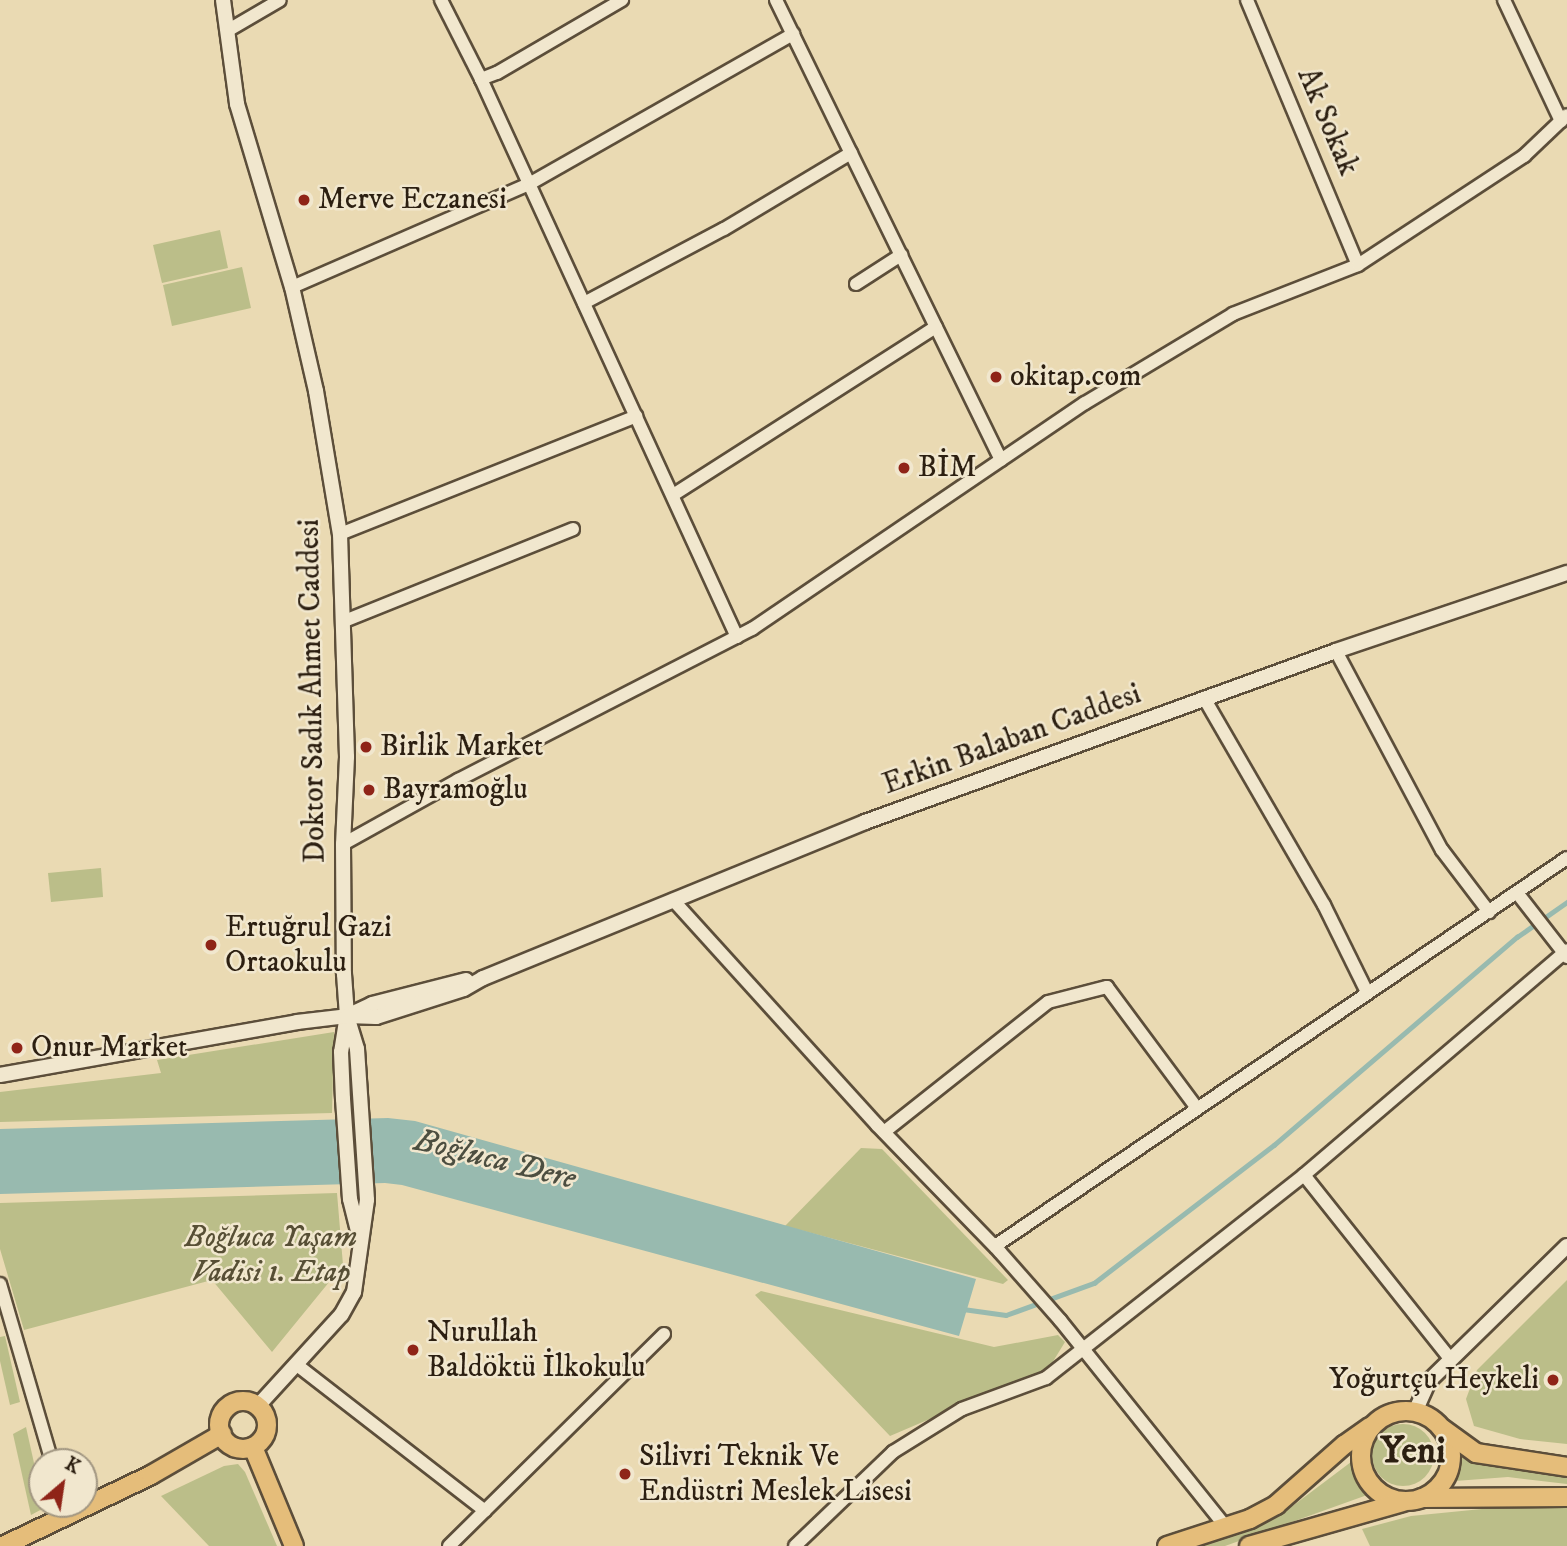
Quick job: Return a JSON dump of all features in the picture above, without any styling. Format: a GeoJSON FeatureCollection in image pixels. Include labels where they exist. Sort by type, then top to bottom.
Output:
{"type":"FeatureCollection","features":[{"type":"Feature","properties":{"kind":"main road"},"geometry":{"type":"LineString","coordinates":[[245,1401],[258,1406],[264,1412],[267,1428],[260,1442],[253,1447],[235,1447],[222,1434],[220,1421],[232,1404],[245,1401]]}},
{"type":"Feature","properties":{"kind":"main road"},"geometry":{"type":"LineString","coordinates":[[1167,1546],[1226,1527],[1276,1505],[1344,1445],[1376,1423],[1401,1412],[1415,1412],[1429,1418],[1476,1453],[1567,1467]]}},
{"type":"Feature","properties":{"kind":"main road"},"geometry":{"type":"LineString","coordinates":[[1376,1423],[1364,1442],[1361,1465],[1367,1479],[1377,1491],[1391,1499],[1567,1497]]}},
{"type":"Feature","properties":{"kind":"main road"},"geometry":{"type":"LineString","coordinates":[[1249,1546],[1434,1492],[1450,1468],[1451,1454],[1440,1428]]}},
{"type":"Feature","properties":{"kind":"main road"},"geometry":{"type":"LineString","coordinates":[[98,1497],[151,1475],[222,1434]]}},
{"type":"Feature","properties":{"kind":"main road"},"geometry":{"type":"LineString","coordinates":[[253,1447],[294,1546]]}},
{"type":"Feature","properties":{"kind":"main road"},"geometry":{"type":"LineString","coordinates":[[3,1546],[52,1518]]}},
{"type":"Feature","properties":{"kind":"street","name":"Doktor Sadık Ahmet Caddesi"},"geometry":{"type":"LineString","coordinates":[[223,0],[237,104],[292,287],[316,391],[340,534],[346,757],[343,844],[347,1016]]}},
{"type":"Feature","properties":{"kind":"street"},"geometry":{"type":"LineString","coordinates":[[228,31],[280,0]]}},
{"type":"Feature","properties":{"kind":"street"},"geometry":{"type":"LineString","coordinates":[[441,0],[481,79],[737,637]]}},
{"type":"Feature","properties":{"kind":"street"},"geometry":{"type":"LineString","coordinates":[[481,79],[622,0]]}},
{"type":"Feature","properties":{"kind":"street"},"geometry":{"type":"LineString","coordinates":[[776,0],[1001,460]]}},
{"type":"Feature","properties":{"kind":"street","name":"Ak Sokak"},"geometry":{"type":"LineString","coordinates":[[1247,0],[1358,265]]}},
{"type":"Feature","properties":{"kind":"street"},"geometry":{"type":"LineString","coordinates":[[343,844],[458,780],[737,637],[1085,403],[1233,314],[1358,265],[1524,156],[1564,118],[1504,0]]}},
{"type":"Feature","properties":{"kind":"street"},"geometry":{"type":"LineString","coordinates":[[292,287],[529,184],[793,34]]}},
{"type":"Feature","properties":{"kind":"street"},"geometry":{"type":"LineString","coordinates":[[584,303],[724,229],[851,153]]}},
{"type":"Feature","properties":{"kind":"street"},"geometry":{"type":"LineString","coordinates":[[856,284],[901,255]]}},
{"type":"Feature","properties":{"kind":"street"},"geometry":{"type":"LineString","coordinates":[[673,495],[936,327]]}},
{"type":"Feature","properties":{"kind":"street"},"geometry":{"type":"LineString","coordinates":[[340,534],[636,416]]}},
{"type":"Feature","properties":{"kind":"street"},"geometry":{"type":"LineString","coordinates":[[342,622],[573,529]]}},
{"type":"Feature","properties":{"kind":"street","name":"Erkin Balaban Caddesi"},"geometry":{"type":"LineString","coordinates":[[0,1075],[347,1016],[372,1004],[483,978],[865,821],[1336,651],[1567,573]]}},
{"type":"Feature","properties":{"kind":"street"},"geometry":{"type":"LineString","coordinates":[[1336,651],[1442,850],[1489,912]]}},
{"type":"Feature","properties":{"kind":"street"},"geometry":{"type":"LineString","coordinates":[[1204,698],[1324,905],[1367,992]]}},
{"type":"Feature","properties":{"kind":"street"},"geometry":{"type":"LineString","coordinates":[[995,1246],[1367,992],[1518,894],[1567,858]]}},
{"type":"Feature","properties":{"kind":"street"},"geometry":{"type":"LineString","coordinates":[[795,1546],[893,1452],[962,1409],[1046,1378],[1304,1175],[1566,953],[1518,894]]}},
{"type":"Feature","properties":{"kind":"street"},"geometry":{"type":"LineString","coordinates":[[673,900],[884,1132],[995,1246],[1060,1320],[1226,1527]]}},
{"type":"Feature","properties":{"kind":"street"},"geometry":{"type":"LineString","coordinates":[[884,1132],[1048,1002],[1107,987],[1197,1108]]}},
{"type":"Feature","properties":{"kind":"street"},"geometry":{"type":"LineString","coordinates":[[347,1016],[341,1052],[343,1099],[350,1199],[361,1243]]}},
{"type":"Feature","properties":{"kind":"street"},"geometry":{"type":"LineString","coordinates":[[258,1406],[341,1315],[354,1292],[367,1200],[357,1049],[347,1016]]}},
{"type":"Feature","properties":{"kind":"street"},"geometry":{"type":"LineString","coordinates":[[1304,1175],[1451,1360]]}},
{"type":"Feature","properties":{"kind":"street"},"geometry":{"type":"LineString","coordinates":[[1415,1412],[1429,1381],[1567,1246]]}},
{"type":"Feature","properties":{"kind":"street"},"geometry":{"type":"LineString","coordinates":[[0,1284],[48,1448]]}},
{"type":"Feature","properties":{"kind":"street"},"geometry":{"type":"LineString","coordinates":[[449,1546],[664,1334]]}},
{"type":"Feature","properties":{"kind":"street"},"geometry":{"type":"LineString","coordinates":[[297,1365],[485,1511]]}},
{"type":"Feature","properties":{"kind":"green space"},"geometry":{"type":"Polygon","coordinates":[[[220,230],[228,268],[162,283],[153,245],[220,230]]]}},
{"type":"Feature","properties":{"kind":"green space"},"geometry":{"type":"Polygon","coordinates":[[[242,267],[251,308],[172,326],[163,285],[242,267]]]}},
{"type":"Feature","properties":{"kind":"green space"},"geometry":{"type":"Polygon","coordinates":[[[101,868],[103,897],[51,902],[48,873],[101,868]]]}},
{"type":"Feature","properties":{"kind":"green space"},"geometry":{"type":"Polygon","coordinates":[[[334,1032],[332,1113],[0,1122],[0,1092],[161,1073],[157,1060],[334,1032]]]}},
{"type":"Feature","properties":{"kind":"green space"},"geometry":{"type":"Polygon","coordinates":[[[861,1148],[882,1149],[1008,1280],[1003,1284],[785,1226],[861,1148]]]}},
{"type":"Feature","properties":{"kind":"green space","name":"Boğluca Yaşam Vadisi 1. Etap"},"geometry":{"type":"Polygon","coordinates":[[[337,1193],[343,1265],[272,1352],[212,1280],[24,1330],[0,1249],[0,1203],[337,1193]]]}},
{"type":"Feature","properties":{"kind":"green space"},"geometry":{"type":"Polygon","coordinates":[[[1567,1280],[1567,1444],[1520,1439],[1474,1426],[1466,1399],[1477,1370],[1567,1280]]]}},
{"type":"Feature","properties":{"kind":"green space"},"geometry":{"type":"Polygon","coordinates":[[[761,1291],[994,1347],[1058,1335],[1065,1342],[1049,1368],[890,1436],[755,1295],[761,1291]]]}},
{"type":"Feature","properties":{"kind":"green space"},"geometry":{"type":"Polygon","coordinates":[[[5,1336],[20,1402],[10,1405],[0,1361],[0,1337],[5,1336]]]}},
{"type":"Feature","properties":{"kind":"green space"},"geometry":{"type":"Polygon","coordinates":[[[1397,1424],[1409,1424],[1425,1433],[1432,1443],[1432,1467],[1425,1477],[1409,1486],[1397,1486],[1386,1481],[1377,1472],[1372,1461],[1372,1449],[1377,1438],[1386,1429],[1397,1424]]]}},
{"type":"Feature","properties":{"kind":"green space"},"geometry":{"type":"Polygon","coordinates":[[[26,1427],[31,1448],[28,1448],[28,1502],[13,1434],[26,1427]]]}},
{"type":"Feature","properties":{"kind":"green space"},"geometry":{"type":"Polygon","coordinates":[[[1460,1456],[1506,1469],[1567,1476],[1567,1484],[1508,1477],[1455,1481],[1460,1456]]]}},
{"type":"Feature","properties":{"kind":"green space"},"geometry":{"type":"Polygon","coordinates":[[[1351,1462],[1356,1477],[1370,1494],[1225,1546],[1198,1546],[1278,1517],[1351,1462]]]}},
{"type":"Feature","properties":{"kind":"green space"},"geometry":{"type":"Polygon","coordinates":[[[238,1464],[245,1472],[277,1546],[209,1546],[161,1496],[224,1466],[238,1464]]]}},
{"type":"Feature","properties":{"kind":"green space"},"geometry":{"type":"Polygon","coordinates":[[[1512,1506],[1567,1508],[1567,1546],[1370,1546],[1362,1529],[1411,1516],[1512,1506]]]}},
{"type":"Feature","properties":{"kind":"water","name":"Boğluca Dere"},"geometry":{"type":"Polygon","coordinates":[[[388,1118],[415,1121],[976,1279],[959,1336],[402,1185],[385,1183],[0,1194],[0,1129],[388,1118]]]}},
{"type":"Feature","properties":{"kind":"waterway"},"geometry":{"type":"LineString","coordinates":[[963,1309],[1006,1315],[1094,1283],[1274,1145],[1517,937],[1567,902]]}},
{"type":"Feature","properties":{"kind":"place","name":"Merve Eczanesi"},"geometry":{"type":"Point","coordinates":[304,200]}},
{"type":"Feature","properties":{"kind":"place","name":"okitap.com"},"geometry":{"type":"Point","coordinates":[996,377]}},
{"type":"Feature","properties":{"kind":"place","name":"BİM"},"geometry":{"type":"Point","coordinates":[904,468]}},
{"type":"Feature","properties":{"kind":"place","name":"Birlik Market"},"geometry":{"type":"Point","coordinates":[366,747]}},
{"type":"Feature","properties":{"kind":"place","name":"Bayramoğlu"},"geometry":{"type":"Point","coordinates":[369,790]}},
{"type":"Feature","properties":{"kind":"place","name":"Ertuğrul Gazi Ortaokulu"},"geometry":{"type":"Point","coordinates":[211,945]}},
{"type":"Feature","properties":{"kind":"place","name":"Onur Market"},"geometry":{"type":"Point","coordinates":[17,1048]}},
{"type":"Feature","properties":{"kind":"place","name":"Nurullah Baldöktü İlkokulu"},"geometry":{"type":"Point","coordinates":[413,1350]}},
{"type":"Feature","properties":{"kind":"place","name":"Yoğurtçu Heykeli"},"geometry":{"type":"Point","coordinates":[1553,1380]}},
{"type":"Feature","properties":{"kind":"place","name":"Silivri Teknik Ve Endüstri Meslek Lisesi"},"geometry":{"type":"Point","coordinates":[625,1474]}},
{"type":"Feature","properties":{"kind":"district","name":"Yeni"},"geometry":{"type":"Point","coordinates":[1413,1452]}}]}
